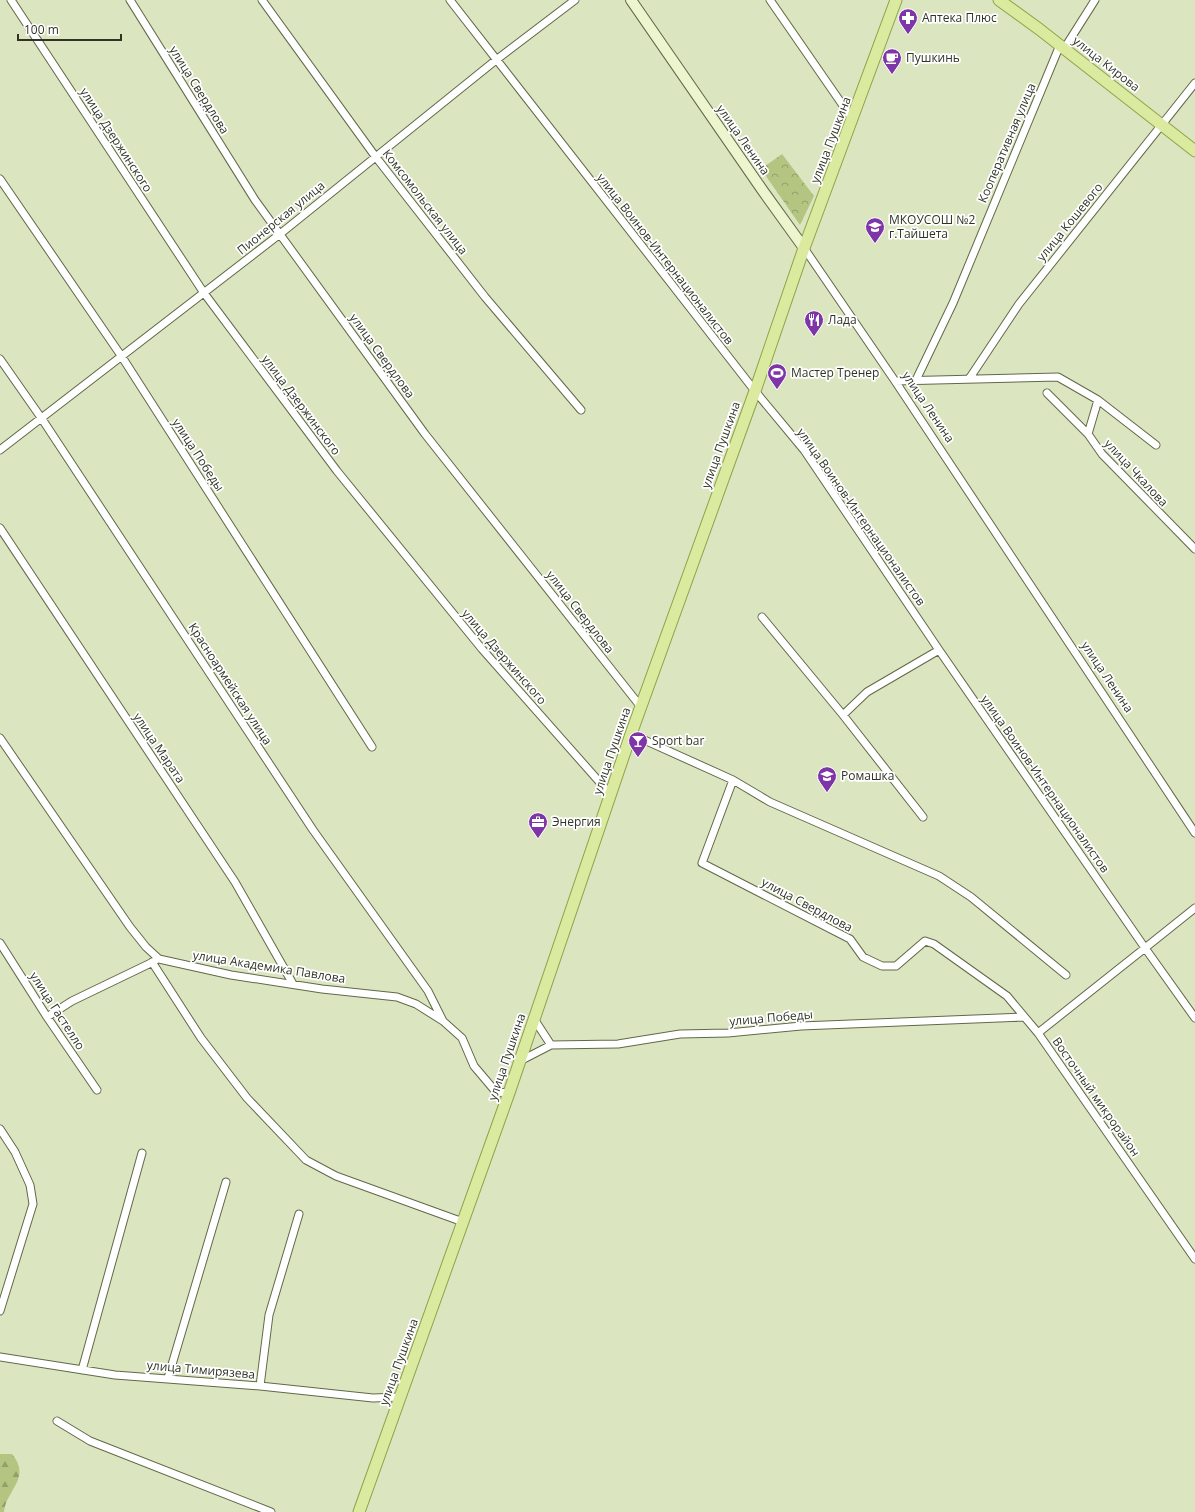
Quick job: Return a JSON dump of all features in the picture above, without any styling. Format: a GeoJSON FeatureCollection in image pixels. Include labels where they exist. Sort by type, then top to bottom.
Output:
{"type":"FeatureCollection","features":[{"type":"Feature","properties":{"kind":"main road","name":"улица Ленина"},"geometry":{"type":"LineString","coordinates":[[631,0],[804,248]]}},
{"type":"Feature","properties":{"kind":"main road","name":"улица Пушкина"},"geometry":{"type":"LineString","coordinates":[[358,1512],[509,1093],[631,734],[755,391],[804,248],[853,120],[896,0]]}},
{"type":"Feature","properties":{"kind":"main road","name":"улица Кирова"},"geometry":{"type":"LineString","coordinates":[[999,0],[1062,47],[1195,151]]}},
{"type":"Feature","properties":{"kind":"street","name":"улица Дзержинского"},"geometry":{"type":"LineString","coordinates":[[11,0],[204,293],[337,471],[482,649],[610,796]]}},
{"type":"Feature","properties":{"kind":"street","name":"улица Свердлова"},"geometry":{"type":"LineString","coordinates":[[130,0],[255,200],[425,434],[641,707]]}},
{"type":"Feature","properties":{"kind":"street","name":"Комсомольская улица"},"geometry":{"type":"LineString","coordinates":[[262,0],[375,156],[485,297],[581,410]]}},
{"type":"Feature","properties":{"kind":"street","name":"улица Воинов-Интернационалистов"},"geometry":{"type":"LineString","coordinates":[[450,0],[755,391],[804,450],[939,650],[1145,948]]}},
{"type":"Feature","properties":{"kind":"street","name":"Пионерская улица"},"geometry":{"type":"LineString","coordinates":[[0,450],[280,234],[496,60],[575,0]]}},
{"type":"Feature","properties":{"kind":"street"},"geometry":{"type":"LineString","coordinates":[[770,0],[853,120]]}},
{"type":"Feature","properties":{"kind":"street","name":"Кооперативная улица"},"geometry":{"type":"LineString","coordinates":[[916,380],[953,303],[1062,47],[1095,0]]}},
{"type":"Feature","properties":{"kind":"street","name":"улица Кошевого"},"geometry":{"type":"LineString","coordinates":[[969,379],[1019,304],[1195,83]]}},
{"type":"Feature","properties":{"kind":"street","name":"улица Победы"},"geometry":{"type":"LineString","coordinates":[[0,179],[122,357],[372,747]]}},
{"type":"Feature","properties":{"kind":"street","name":"улица Ленина"},"geometry":{"type":"LineString","coordinates":[[804,248],[1195,833]]}},
{"type":"Feature","properties":{"kind":"street","name":"Красноармейская улица"},"geometry":{"type":"LineString","coordinates":[[0,359],[42,418],[313,830],[428,991],[443,1021]]}},
{"type":"Feature","properties":{"kind":"street"},"geometry":{"type":"LineString","coordinates":[[895,382],[916,380],[1058,377],[1098,400],[1156,445]]}},
{"type":"Feature","properties":{"kind":"street","name":"улица Чкалова"},"geometry":{"type":"LineString","coordinates":[[1047,393],[1088,434],[1102,454],[1195,549]]}},
{"type":"Feature","properties":{"kind":"street"},"geometry":{"type":"LineString","coordinates":[[1088,434],[1098,400]]}},
{"type":"Feature","properties":{"kind":"street","name":"улица Марата"},"geometry":{"type":"LineString","coordinates":[[0,528],[235,882],[293,984]]}},
{"type":"Feature","properties":{"kind":"street"},"geometry":{"type":"LineString","coordinates":[[762,617],[843,715],[923,817]]}},
{"type":"Feature","properties":{"kind":"street"},"geometry":{"type":"LineString","coordinates":[[843,715],[867,692],[939,650]]}},
{"type":"Feature","properties":{"kind":"street"},"geometry":{"type":"LineString","coordinates":[[631,734],[733,780],[770,802],[939,876],[977,901],[1066,974]]}},
{"type":"Feature","properties":{"kind":"street"},"geometry":{"type":"LineString","coordinates":[[0,738],[130,927],[146,947],[159,959],[72,1002],[47,1017]]}},
{"type":"Feature","properties":{"kind":"street","name":"улица Свердлова"},"geometry":{"type":"LineString","coordinates":[[733,780],[702,863],[850,940],[863,957],[882,966],[896,966],[925,942],[934,944],[1007,996],[1038,1033]]}},
{"type":"Feature","properties":{"kind":"street","name":"Восточный микрорайон"},"geometry":{"type":"LineString","coordinates":[[1195,908],[1038,1033],[1195,1259]]}},
{"type":"Feature","properties":{"kind":"street","name":"улица Гастелло"},"geometry":{"type":"LineString","coordinates":[[0,943],[47,1017],[97,1090]]}},
{"type":"Feature","properties":{"kind":"street"},"geometry":{"type":"LineString","coordinates":[[1145,948],[1195,1018]]}},
{"type":"Feature","properties":{"kind":"street","name":"улица Академика Павлова"},"geometry":{"type":"LineString","coordinates":[[159,959],[231,975],[322,989],[396,997],[416,1004],[443,1021],[462,1038],[474,1066],[496,1092],[509,1093]]}},
{"type":"Feature","properties":{"kind":"street"},"geometry":{"type":"LineString","coordinates":[[152,962],[201,1038],[247,1098],[306,1160],[336,1176],[463,1222]]}},
{"type":"Feature","properties":{"kind":"street","name":"улица Победы"},"geometry":{"type":"LineString","coordinates":[[551,1045],[618,1044],[680,1034],[728,1033],[801,1026],[1024,1017]]}},
{"type":"Feature","properties":{"kind":"street"},"geometry":{"type":"LineString","coordinates":[[520,1061],[551,1045],[534,1019]]}},
{"type":"Feature","properties":{"kind":"street"},"geometry":{"type":"LineString","coordinates":[[0,1129],[15,1152],[30,1185],[33,1204],[0,1311]]}},
{"type":"Feature","properties":{"kind":"street"},"geometry":{"type":"LineString","coordinates":[[82,1370],[142,1153]]}},
{"type":"Feature","properties":{"kind":"street"},"geometry":{"type":"LineString","coordinates":[[168,1378],[226,1182]]}},
{"type":"Feature","properties":{"kind":"street"},"geometry":{"type":"LineString","coordinates":[[260,1386],[269,1315],[299,1214]]}},
{"type":"Feature","properties":{"kind":"street","name":"улица Тимирязева"},"geometry":{"type":"LineString","coordinates":[[0,1357],[115,1375],[260,1386],[373,1398],[400,1397]]}},
{"type":"Feature","properties":{"kind":"street"},"geometry":{"type":"LineString","coordinates":[[57,1421],[90,1441],[271,1512]]}},
{"type":"Feature","properties":{"kind":"green space"},"geometry":{"type":"Polygon","coordinates":[[[782,154],[814,196],[800,225],[761,169],[782,154]]]}},
{"type":"Feature","properties":{"kind":"green space"},"geometry":{"type":"Polygon","coordinates":[[[0,1454],[12,1454],[17,1462],[19,1470],[19,1477],[6,1504],[4,1512],[0,1512],[0,1454]]]}},
{"type":"Feature","properties":{"kind":"place","name":"Аптека Плюс"},"geometry":{"type":"Point","coordinates":[908,35]}},
{"type":"Feature","properties":{"kind":"place","name":"Пушкинь"},"geometry":{"type":"Point","coordinates":[892,75]}},
{"type":"Feature","properties":{"kind":"place","name":"МКОУСОШ №2 г.Тайшета"},"geometry":{"type":"Point","coordinates":[875,244]}},
{"type":"Feature","properties":{"kind":"place","name":"Лада"},"geometry":{"type":"Point","coordinates":[814,337]}},
{"type":"Feature","properties":{"kind":"place","name":"Мастер Тренер"},"geometry":{"type":"Point","coordinates":[777,390]}},
{"type":"Feature","properties":{"kind":"place","name":"Sport bar"},"geometry":{"type":"Point","coordinates":[638,758]}},
{"type":"Feature","properties":{"kind":"place","name":"Ромашка"},"geometry":{"type":"Point","coordinates":[827,793]}},
{"type":"Feature","properties":{"kind":"place","name":"Энергия"},"geometry":{"type":"Point","coordinates":[538,839]}}]}
